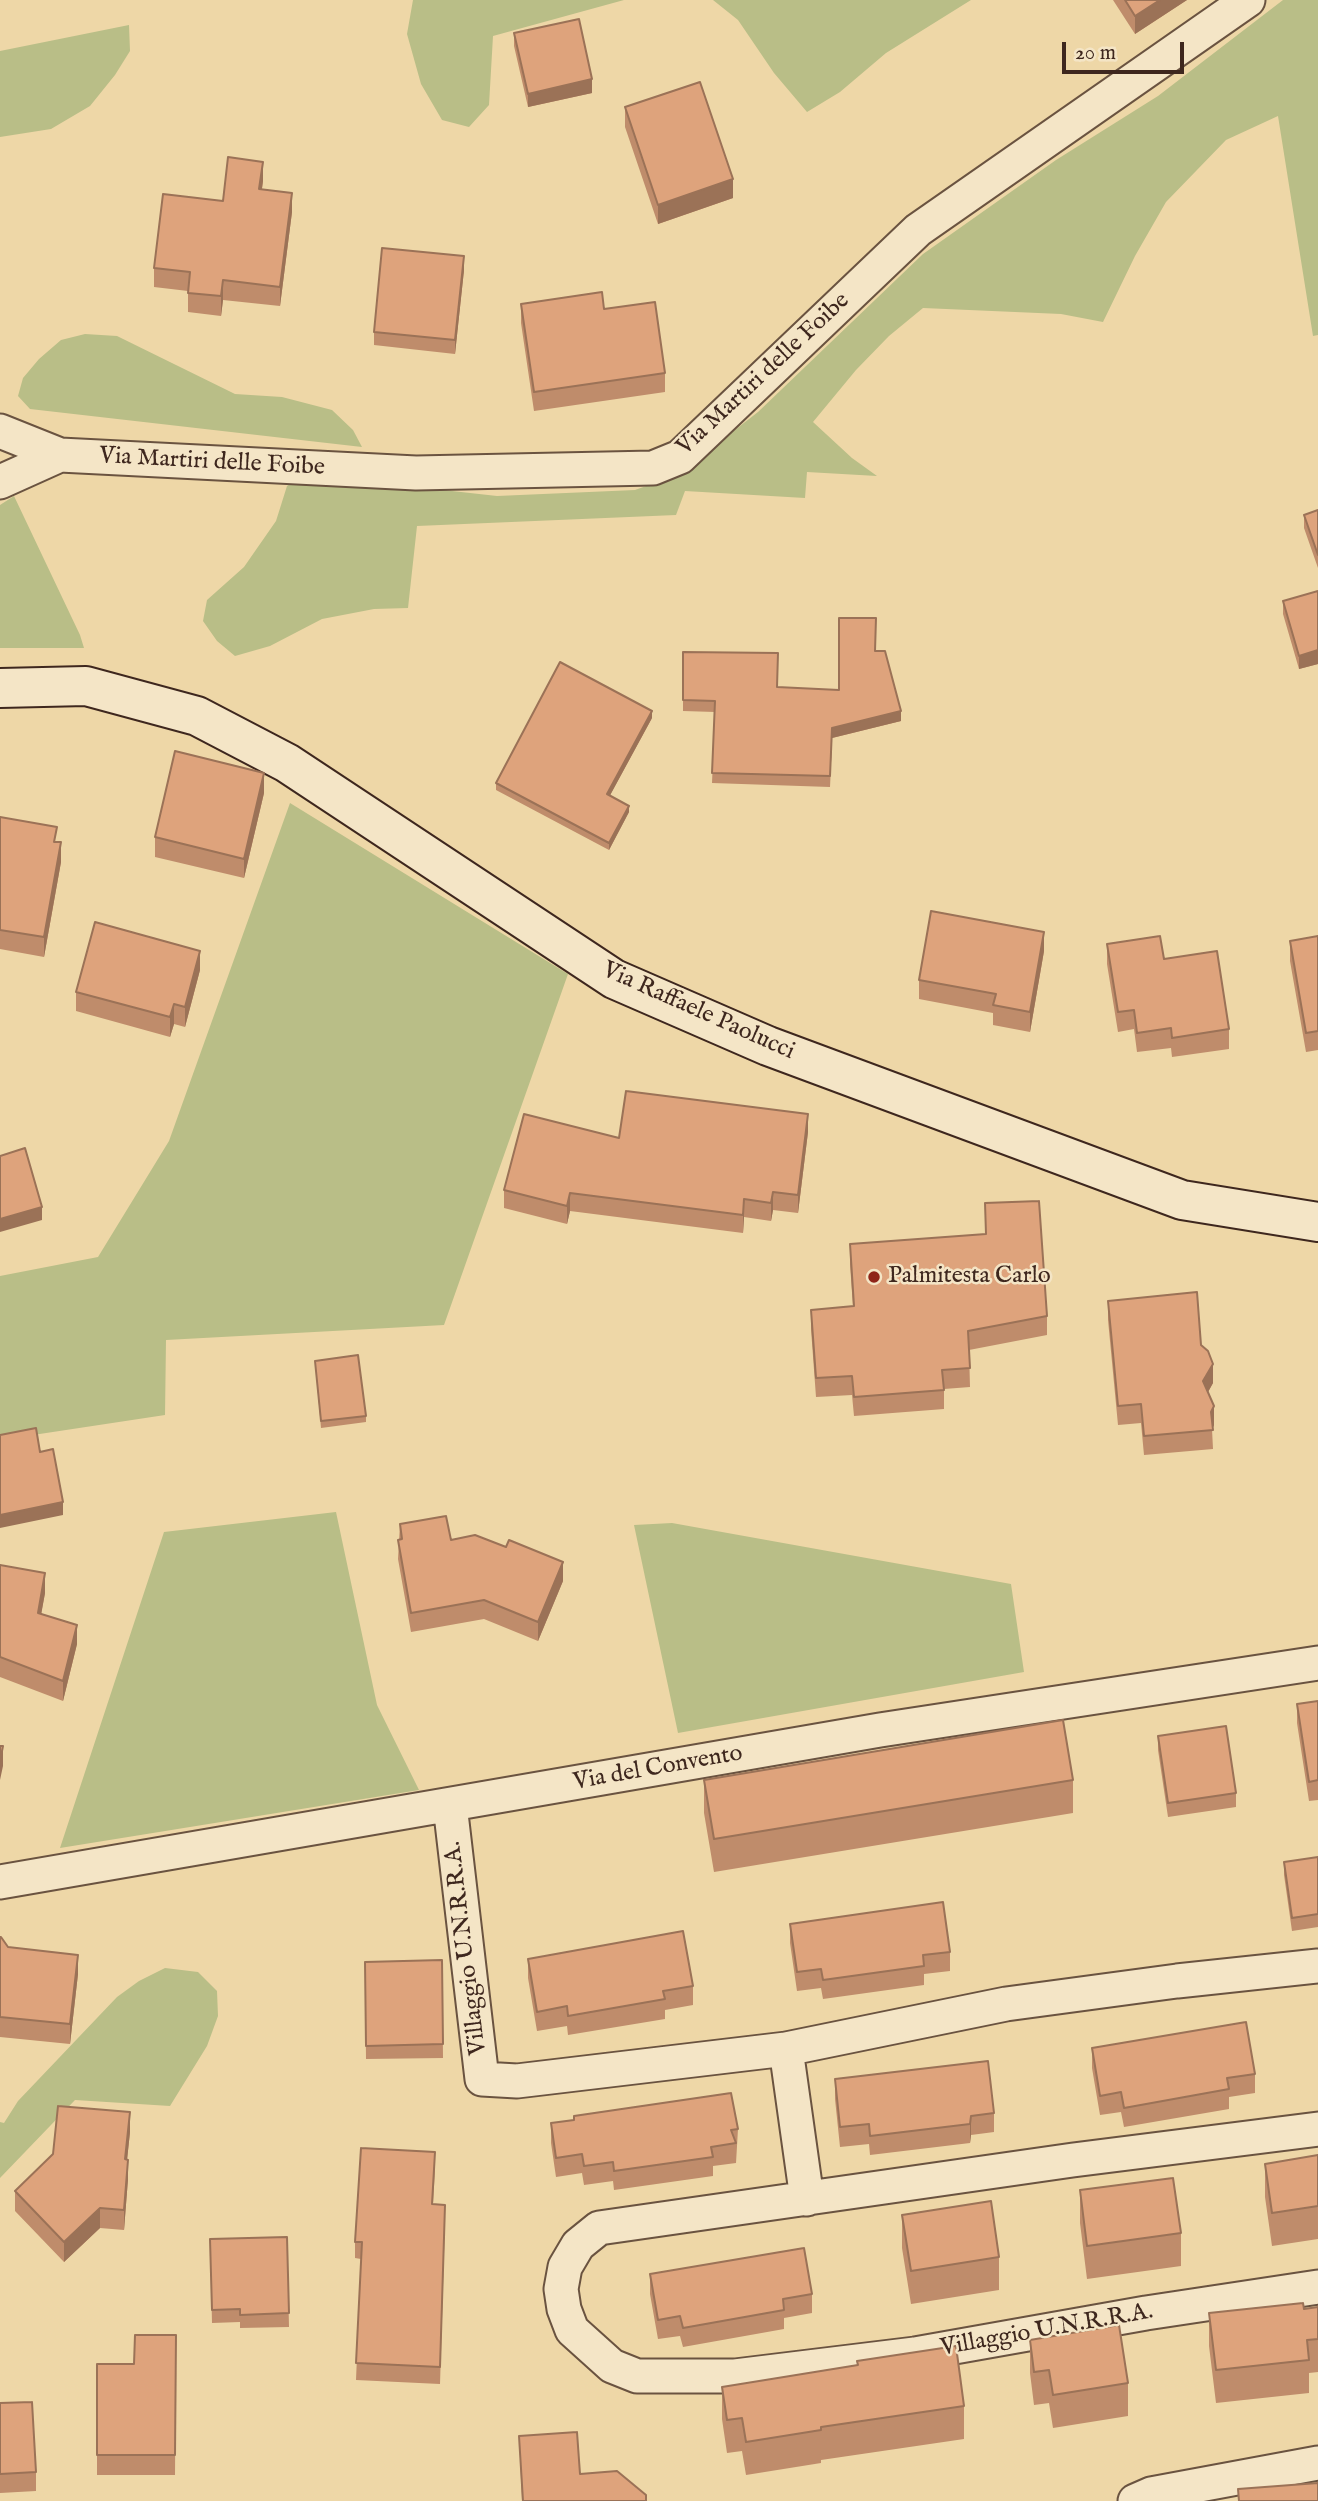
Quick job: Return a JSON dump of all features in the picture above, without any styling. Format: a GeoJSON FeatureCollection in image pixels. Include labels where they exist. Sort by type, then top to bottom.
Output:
{"type":"FeatureCollection","features":[{"type":"Feature","properties":{"kind":"main road","name":"Via Raffaele Paolucci"},"geometry":{"type":"LineString","coordinates":[[0,688],[86,686],[197,716],[287,763],[614,979],[768,1046],[1182,1200],[1318,1222]]}},
{"type":"Feature","properties":{"kind":"street","name":"Via Martiri delle Foibe"},"geometry":{"type":"LineString","coordinates":[[0,431],[60,455],[416,473],[653,468],[680,457],[918,230],[1248,0]]}},
{"type":"Feature","properties":{"kind":"street","name":"Via Martiri delle Foibe"},"geometry":{"type":"LineString","coordinates":[[0,482],[60,455]]}},
{"type":"Feature","properties":{"kind":"street","name":"Via del Convento"},"geometry":{"type":"LineString","coordinates":[[0,1882],[880,1730],[1318,1663]]}},
{"type":"Feature","properties":{"kind":"street","name":"Villaggio U.N.R.R.A."},"geometry":{"type":"LineString","coordinates":[[450,1805],[482,2079],[517,2081],[786,2049],[1006,2004],[1318,1965]]}},
{"type":"Feature","properties":{"kind":"street"},"geometry":{"type":"LineString","coordinates":[[786,2049],[807,2199]]}},
{"type":"Feature","properties":{"kind":"street","name":"Villaggio U.N.R.R.A."},"geometry":{"type":"LineString","coordinates":[[1318,2129],[1073,2160],[599,2228],[578,2245],[565,2267],[561,2289],[564,2309],[572,2330],[612,2366],[637,2376],[735,2376],[915,2354],[1146,2313],[1318,2287]]}},
{"type":"Feature","properties":{"kind":"street"},"geometry":{"type":"LineString","coordinates":[[1135,2501],[1151,2494],[1318,2463]]}},
{"type":"Feature","properties":{"kind":"green space"},"geometry":{"type":"Polygon","coordinates":[[[413,0],[624,0],[493,36],[489,105],[469,127],[442,120],[421,84],[407,34],[413,0]]]}},
{"type":"Feature","properties":{"kind":"green space"},"geometry":{"type":"Polygon","coordinates":[[[713,0],[971,0],[886,53],[840,92],[807,112],[774,73],[738,20],[713,0]]]}},
{"type":"Feature","properties":{"kind":"green space"},"geometry":{"type":"Polygon","coordinates":[[[1283,0],[1318,0],[1318,335],[1313,336],[1278,116],[1226,140],[1166,202],[1135,256],[1103,322],[1061,314],[923,308],[889,336],[856,370],[813,422],[852,458],[877,476],[807,472],[805,498],[685,491],[676,515],[417,526],[408,608],[374,609],[322,619],[270,646],[235,656],[217,641],[203,621],[207,600],[244,567],[276,521],[287,486],[300,478],[326,477],[497,496],[635,490],[677,475],[758,412],[923,254],[1056,160],[1158,96],[1283,0]]]}},
{"type":"Feature","properties":{"kind":"green space"},"geometry":{"type":"Polygon","coordinates":[[[129,25],[130,51],[90,106],[51,129],[0,137],[0,51],[129,25]]]}},
{"type":"Feature","properties":{"kind":"green space"},"geometry":{"type":"Polygon","coordinates":[[[85,334],[117,336],[235,394],[282,397],[332,410],[353,430],[362,447],[30,409],[18,396],[23,378],[39,359],[61,340],[85,334]]]}},
{"type":"Feature","properties":{"kind":"green space"},"geometry":{"type":"Polygon","coordinates":[[[14,496],[84,648],[0,648],[0,505],[14,496]]]}},
{"type":"Feature","properties":{"kind":"green space"},"geometry":{"type":"Polygon","coordinates":[[[290,803],[568,974],[444,1325],[166,1340],[165,1415],[0,1440],[0,1276],[98,1257],[169,1141],[290,803]]]}},
{"type":"Feature","properties":{"kind":"green space"},"geometry":{"type":"Polygon","coordinates":[[[336,1512],[377,1705],[419,1790],[60,1848],[164,1532],[336,1512]]]}},
{"type":"Feature","properties":{"kind":"green space"},"geometry":{"type":"Polygon","coordinates":[[[672,1523],[1011,1584],[1024,1672],[678,1733],[634,1525],[672,1523]]]}},
{"type":"Feature","properties":{"kind":"green space"},"geometry":{"type":"Polygon","coordinates":[[[165,1968],[198,1972],[217,1991],[218,2016],[207,2046],[170,2106],[75,2100],[0,2178],[0,2122],[4,2123],[18,2101],[117,1997],[139,1981],[165,1968]]]}},
{"type":"Feature","properties":{"kind":"building"},"geometry":{"type":"Polygon","coordinates":[[[1125,0],[1160,0],[1135,16],[1125,0]]]}},
{"type":"Feature","properties":{"kind":"building"},"geometry":{"type":"Polygon","coordinates":[[[579,19],[592,79],[528,94],[514,33],[579,19]]]}},
{"type":"Feature","properties":{"kind":"building"},"geometry":{"type":"Polygon","coordinates":[[[700,82],[733,179],[658,205],[625,107],[700,82]]]}},
{"type":"Feature","properties":{"kind":"building"},"geometry":{"type":"Polygon","coordinates":[[[228,157],[263,162],[259,189],[292,193],[280,287],[223,280],[221,296],[188,293],[190,272],[154,268],[163,194],[223,201],[228,157]]]}},
{"type":"Feature","properties":{"kind":"building"},"geometry":{"type":"Polygon","coordinates":[[[382,248],[464,256],[455,340],[374,332],[382,248]]]}},
{"type":"Feature","properties":{"kind":"building"},"geometry":{"type":"Polygon","coordinates":[[[602,292],[604,309],[655,302],[665,373],[534,392],[521,304],[602,292]]]}},
{"type":"Feature","properties":{"kind":"building"},"geometry":{"type":"Polygon","coordinates":[[[1318,510],[1318,555],[1304,515],[1318,510]]]}},
{"type":"Feature","properties":{"kind":"building"},"geometry":{"type":"Polygon","coordinates":[[[1318,591],[1318,650],[1299,656],[1283,601],[1318,591]]]}},
{"type":"Feature","properties":{"kind":"building"},"geometry":{"type":"Polygon","coordinates":[[[839,618],[876,618],[875,651],[885,651],[901,711],[832,728],[830,776],[712,773],[715,701],[683,700],[683,652],[778,653],[777,687],[839,690],[839,618]]]}},
{"type":"Feature","properties":{"kind":"building"},"geometry":{"type":"Polygon","coordinates":[[[560,662],[652,711],[607,794],[629,806],[609,843],[496,783],[560,662]]]}},
{"type":"Feature","properties":{"kind":"building"},"geometry":{"type":"Polygon","coordinates":[[[175,751],[264,773],[244,859],[155,837],[175,751]]]}},
{"type":"Feature","properties":{"kind":"building"},"geometry":{"type":"Polygon","coordinates":[[[0,817],[57,827],[54,842],[61,842],[44,937],[0,930],[0,817]]]}},
{"type":"Feature","properties":{"kind":"building"},"geometry":{"type":"Polygon","coordinates":[[[931,911],[1044,932],[1030,1012],[993,1005],[996,994],[919,980],[931,911]]]}},
{"type":"Feature","properties":{"kind":"building"},"geometry":{"type":"Polygon","coordinates":[[[95,922],[200,951],[185,1007],[174,1004],[170,1017],[76,992],[95,922]]]}},
{"type":"Feature","properties":{"kind":"building"},"geometry":{"type":"Polygon","coordinates":[[[1160,936],[1164,959],[1217,951],[1229,1029],[1172,1038],[1171,1028],[1137,1033],[1134,1010],[1118,1012],[1107,944],[1160,936]]]}},
{"type":"Feature","properties":{"kind":"building"},"geometry":{"type":"Polygon","coordinates":[[[1318,936],[1318,1031],[1306,1033],[1290,941],[1318,936]]]}},
{"type":"Feature","properties":{"kind":"building"},"geometry":{"type":"Polygon","coordinates":[[[626,1091],[808,1114],[798,1195],[773,1192],[771,1203],[744,1199],[743,1215],[570,1193],[567,1206],[504,1190],[524,1114],[619,1138],[626,1091]]]}},
{"type":"Feature","properties":{"kind":"building"},"geometry":{"type":"Polygon","coordinates":[[[25,1148],[42,1207],[0,1219],[0,1156],[25,1148]]]}},
{"type":"Feature","properties":{"kind":"building"},"geometry":{"type":"Polygon","coordinates":[[[1039,1201],[1047,1316],[968,1331],[970,1368],[942,1370],[944,1390],[854,1397],[852,1376],[816,1378],[811,1310],[854,1306],[850,1244],[986,1234],[985,1203],[1039,1201]]]}},
{"type":"Feature","properties":{"kind":"building"},"geometry":{"type":"Polygon","coordinates":[[[1197,1292],[1201,1345],[1208,1351],[1213,1364],[1203,1381],[1214,1406],[1211,1412],[1213,1430],[1144,1436],[1141,1404],[1118,1406],[1108,1301],[1197,1292]]]}},
{"type":"Feature","properties":{"kind":"building"},"geometry":{"type":"Polygon","coordinates":[[[358,1355],[366,1416],[321,1421],[315,1361],[358,1355]]]}},
{"type":"Feature","properties":{"kind":"building"},"geometry":{"type":"Polygon","coordinates":[[[36,1428],[40,1452],[53,1449],[63,1502],[0,1515],[0,1435],[36,1428]]]}},
{"type":"Feature","properties":{"kind":"building"},"geometry":{"type":"Polygon","coordinates":[[[446,1516],[451,1540],[475,1535],[506,1547],[509,1540],[563,1562],[538,1622],[484,1600],[411,1613],[398,1540],[402,1539],[400,1524],[446,1516]]]}},
{"type":"Feature","properties":{"kind":"building"},"geometry":{"type":"Polygon","coordinates":[[[0,1565],[45,1573],[38,1613],[77,1625],[63,1681],[0,1657],[0,1565]]]}},
{"type":"Feature","properties":{"kind":"building"},"geometry":{"type":"Polygon","coordinates":[[[1318,1701],[1318,1780],[1309,1782],[1297,1704],[1318,1701]]]}},
{"type":"Feature","properties":{"kind":"building"},"geometry":{"type":"Polygon","coordinates":[[[1063,1720],[1073,1780],[714,1839],[704,1780],[1063,1720]]]}},
{"type":"Feature","properties":{"kind":"building"},"geometry":{"type":"Polygon","coordinates":[[[1226,1726],[1236,1793],[1168,1803],[1158,1736],[1226,1726]]]}},
{"type":"Feature","properties":{"kind":"building"},"geometry":{"type":"Polygon","coordinates":[[[1318,1857],[1318,1914],[1292,1918],[1284,1862],[1318,1857]]]}},
{"type":"Feature","properties":{"kind":"building"},"geometry":{"type":"Polygon","coordinates":[[[943,1902],[950,1952],[923,1955],[924,1966],[823,1980],[821,1969],[797,1972],[790,1924],[943,1902]]]}},
{"type":"Feature","properties":{"kind":"building"},"geometry":{"type":"Polygon","coordinates":[[[683,1931],[693,1986],[663,1991],[665,1999],[568,2016],[567,2006],[537,2012],[528,1959],[683,1931]]]}},
{"type":"Feature","properties":{"kind":"building"},"geometry":{"type":"Polygon","coordinates":[[[0,1937],[8,1947],[78,1955],[70,2024],[0,2017],[0,1937]]]}},
{"type":"Feature","properties":{"kind":"building"},"geometry":{"type":"Polygon","coordinates":[[[442,1960],[443,2044],[366,2046],[365,1962],[442,1960]]]}},
{"type":"Feature","properties":{"kind":"building"},"geometry":{"type":"Polygon","coordinates":[[[1246,2022],[1255,2074],[1227,2078],[1229,2089],[1124,2108],[1121,2092],[1100,2096],[1092,2048],[1246,2022]]]}},
{"type":"Feature","properties":{"kind":"building"},"geometry":{"type":"Polygon","coordinates":[[[988,2061],[994,2113],[971,2116],[970,2124],[870,2136],[869,2124],[840,2127],[835,2079],[988,2061]]]}},
{"type":"Feature","properties":{"kind":"building"},"geometry":{"type":"Polygon","coordinates":[[[731,2093],[738,2129],[731,2130],[736,2143],[711,2147],[713,2157],[614,2171],[613,2162],[584,2166],[582,2154],[556,2158],[551,2123],[574,2120],[574,2116],[731,2093]]]}},
{"type":"Feature","properties":{"kind":"building"},"geometry":{"type":"Polygon","coordinates":[[[58,2106],[130,2112],[125,2159],[128,2160],[124,2210],[100,2208],[64,2242],[15,2191],[53,2154],[58,2106]]]}},
{"type":"Feature","properties":{"kind":"building"},"geometry":{"type":"Polygon","coordinates":[[[361,2148],[435,2152],[432,2204],[445,2205],[440,2367],[356,2363],[362,2242],[355,2242],[361,2148]]]}},
{"type":"Feature","properties":{"kind":"building"},"geometry":{"type":"Polygon","coordinates":[[[1318,2155],[1318,2206],[1272,2213],[1265,2164],[1318,2155]]]}},
{"type":"Feature","properties":{"kind":"building"},"geometry":{"type":"Polygon","coordinates":[[[1173,2178],[1181,2233],[1087,2246],[1080,2190],[1173,2178]]]}},
{"type":"Feature","properties":{"kind":"building"},"geometry":{"type":"Polygon","coordinates":[[[991,2201],[999,2257],[911,2271],[902,2215],[991,2201]]]}},
{"type":"Feature","properties":{"kind":"building"},"geometry":{"type":"Polygon","coordinates":[[[287,2237],[289,2313],[240,2315],[240,2309],[212,2310],[210,2239],[287,2237]]]}},
{"type":"Feature","properties":{"kind":"building"},"geometry":{"type":"Polygon","coordinates":[[[804,2248],[812,2294],[783,2299],[784,2310],[683,2328],[680,2316],[658,2320],[650,2274],[804,2248]]]}},
{"type":"Feature","properties":{"kind":"building"},"geometry":{"type":"Polygon","coordinates":[[[1303,2303],[1304,2309],[1318,2307],[1318,2339],[1307,2340],[1309,2360],[1216,2370],[1209,2313],[1303,2303]]]}},
{"type":"Feature","properties":{"kind":"building"},"geometry":{"type":"Polygon","coordinates":[[[1119,2325],[1128,2383],[1053,2395],[1049,2370],[1034,2372],[1030,2340],[1119,2325]]]}},
{"type":"Feature","properties":{"kind":"building"},"geometry":{"type":"Polygon","coordinates":[[[135,2335],[176,2335],[175,2455],[97,2455],[97,2364],[134,2364],[135,2335]]]}},
{"type":"Feature","properties":{"kind":"building"},"geometry":{"type":"Polygon","coordinates":[[[956,2346],[964,2406],[821,2427],[821,2430],[746,2442],[742,2418],[727,2420],[722,2387],[858,2365],[857,2361],[956,2346]]]}},
{"type":"Feature","properties":{"kind":"building"},"geometry":{"type":"Polygon","coordinates":[[[32,2402],[36,2472],[0,2474],[0,2403],[32,2402]]]}},
{"type":"Feature","properties":{"kind":"building"},"geometry":{"type":"Polygon","coordinates":[[[577,2432],[580,2474],[617,2471],[646,2495],[646,2501],[523,2501],[519,2436],[577,2432]]]}},
{"type":"Feature","properties":{"kind":"building"},"geometry":{"type":"Polygon","coordinates":[[[1318,2483],[1318,2501],[1239,2501],[1238,2489],[1318,2483]]]}},
{"type":"Feature","properties":{"kind":"place","name":"Palmitesta Carlo"},"geometry":{"type":"Point","coordinates":[874,1277]}}]}
